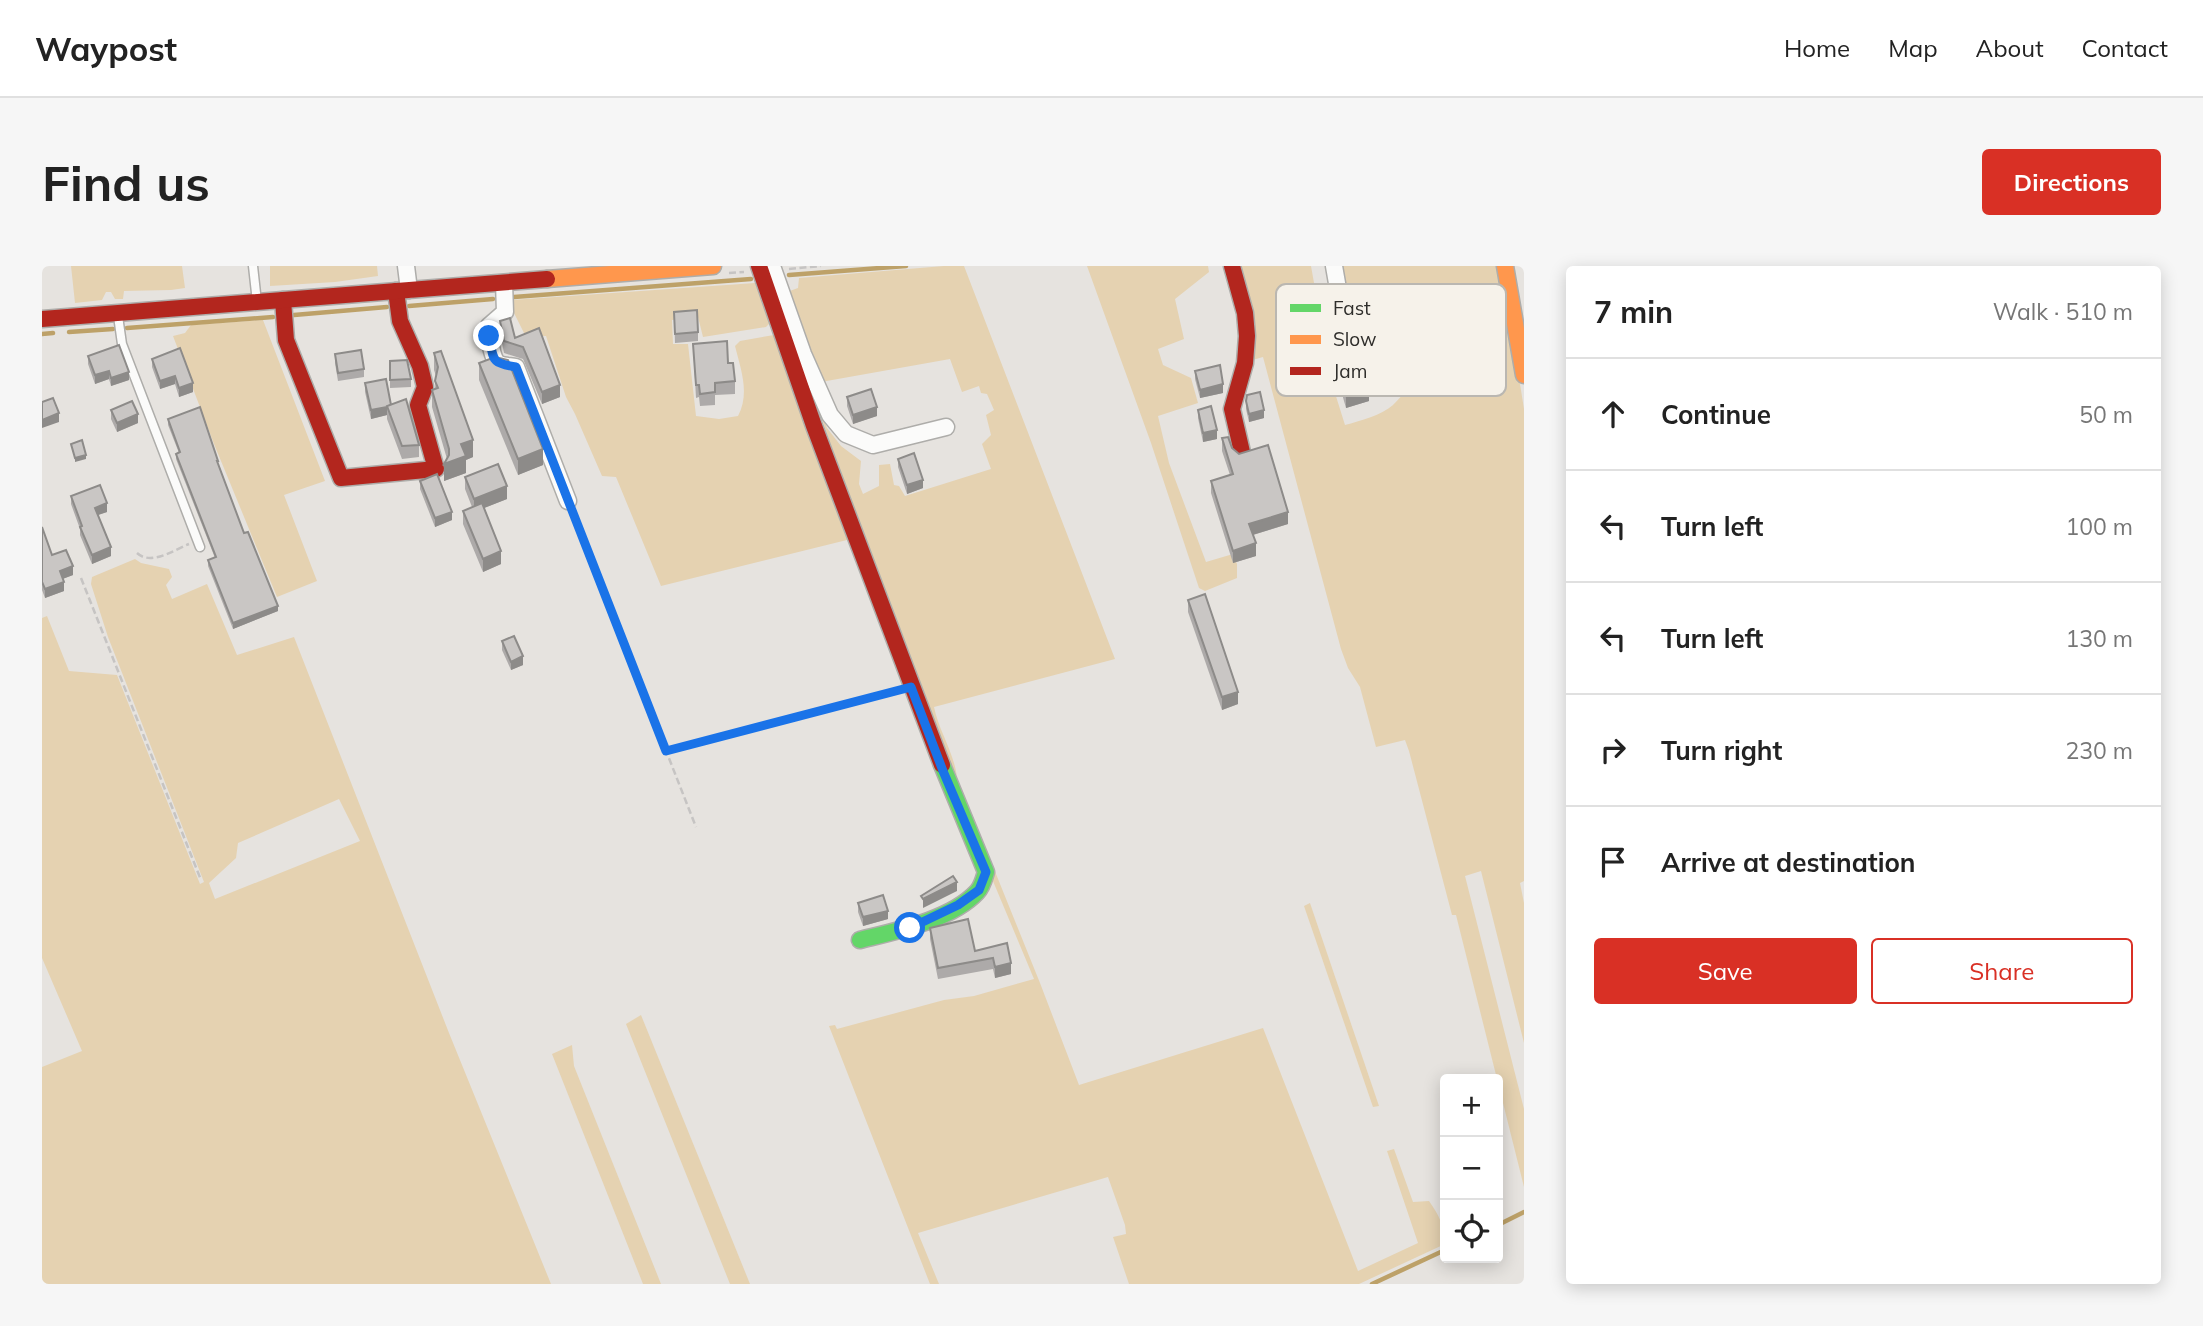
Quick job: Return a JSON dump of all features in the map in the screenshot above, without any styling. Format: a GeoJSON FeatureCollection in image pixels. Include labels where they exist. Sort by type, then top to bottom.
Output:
{"type":"FeatureCollection","features":[{"type":"Feature","properties":{"kind":"street"},"geometry":{"type":"LineString","coordinates":[[283,300],[286,340],[341,478],[436,469],[418,405],[425,387],[420,366],[400,321],[406,266]]}},
{"type":"Feature","properties":{"kind":"street"},"geometry":{"type":"LineString","coordinates":[[42,318],[649,268],[713,266]]}},
{"type":"Feature","properties":{"kind":"street"},"geometry":{"type":"LineString","coordinates":[[760,266],[785,346],[911,687],[986,872],[979,890],[958,905],[910,928],[860,940]]}},
{"type":"Feature","properties":{"kind":"street"},"geometry":{"type":"LineString","coordinates":[[772,266],[803,354],[830,415],[846,434],[873,445],[946,427]]}},
{"type":"Feature","properties":{"kind":"street"},"geometry":{"type":"LineString","coordinates":[[1232,266],[1245,313],[1247,336],[1245,363],[1231,409],[1242,452]]}},
{"type":"Feature","properties":{"kind":"street"},"geometry":{"type":"LineString","coordinates":[[1334,266],[1337,284]]}},
{"type":"Feature","properties":{"kind":"street"},"geometry":{"type":"LineString","coordinates":[[1505,266],[1524,375]]}},
{"type":"Feature","properties":{"kind":"street"},"geometry":{"type":"LineString","coordinates":[[504,282],[505,312],[489,326],[494,360],[499,364],[516,367],[568,501]]}},
{"type":"Feature","properties":{"kind":"lane"},"geometry":{"type":"LineString","coordinates":[[253,266],[257,302]]}},
{"type":"Feature","properties":{"kind":"lane"},"geometry":{"type":"LineString","coordinates":[[118,313],[122,344],[199,544]]}},
{"type":"Feature","properties":{"kind":"path"},"geometry":{"type":"LineString","coordinates":[[568,501],[696,827]]}},
{"type":"Feature","properties":{"kind":"path"},"geometry":{"type":"LineString","coordinates":[[137,553],[153,559],[199,544]]}},
{"type":"Feature","properties":{"kind":"path"},"geometry":{"type":"LineString","coordinates":[[81,579],[201,880]]}},
{"type":"Feature","properties":{"kind":"path"},"geometry":{"type":"LineString","coordinates":[[666,751],[911,687]]}},
{"type":"Feature","properties":{"kind":"shaded area"},"geometry":{"type":"Polygon","coordinates":[[[71,266],[182,266],[185,288],[124,291],[123,299],[115,299],[111,292],[106,292],[102,300],[75,303],[71,266]]]}},
{"type":"Feature","properties":{"kind":"shaded area"},"geometry":{"type":"Polygon","coordinates":[[[270,266],[377,266],[378,276],[270,286],[270,266]]]}},
{"type":"Feature","properties":{"kind":"shaded area"},"geometry":{"type":"Polygon","coordinates":[[[964,266],[1115,659],[934,707],[957,776],[913,683],[807,376],[827,428],[841,446],[861,461],[859,484],[863,494],[879,486],[879,465],[890,464],[894,485],[899,486],[905,496],[991,469],[982,444],[991,435],[986,415],[994,410],[987,394],[981,393],[979,386],[962,392],[950,359],[821,382],[787,292],[798,288],[799,278],[964,266]]]}},
{"type":"Feature","properties":{"kind":"shaded area"},"geometry":{"type":"Polygon","coordinates":[[[1087,266],[1208,266],[1209,272],[1175,299],[1184,339],[1158,349],[1163,365],[1191,378],[1198,403],[1158,416],[1169,463],[1206,562],[1233,554],[1237,564],[1237,578],[1205,591],[1199,588],[1151,443],[1087,266]]]}},
{"type":"Feature","properties":{"kind":"shaded area"},"geometry":{"type":"Polygon","coordinates":[[[1235,266],[1311,266],[1314,284],[1276,284],[1276,396],[1336,396],[1345,425],[1388,409],[1402,396],[1506,396],[1506,303],[1524,409],[1524,881],[1520,883],[1524,903],[1524,1043],[1481,871],[1465,876],[1524,1109],[1524,1187],[1503,1103],[1503,1074],[1496,1074],[1456,915],[1452,915],[1409,751],[1405,740],[1376,747],[1360,687],[1348,668],[1341,649],[1263,357],[1249,361],[1235,266]]]}},
{"type":"Feature","properties":{"kind":"shaded area"},"geometry":{"type":"Polygon","coordinates":[[[1339,266],[1499,266],[1502,284],[1342,284],[1339,266]]]}},
{"type":"Feature","properties":{"kind":"shaded area"},"geometry":{"type":"Polygon","coordinates":[[[755,283],[770,323],[766,327],[703,337],[698,317],[672,320],[673,344],[688,344],[696,416],[719,419],[738,416],[744,390],[735,346],[740,341],[774,335],[851,539],[661,586],[616,477],[602,476],[566,397],[546,336],[526,337],[510,305],[512,300],[755,283]]]}},
{"type":"Feature","properties":{"kind":"shaded area"},"geometry":{"type":"Polygon","coordinates":[[[263,320],[325,481],[284,495],[317,581],[277,597],[173,336],[185,333],[191,325],[263,320]]]}},
{"type":"Feature","properties":{"kind":"shaded area"},"geometry":{"type":"Polygon","coordinates":[[[135,559],[141,563],[169,569],[172,577],[166,585],[172,599],[207,584],[237,655],[294,637],[449,1033],[551,1284],[42,1284],[42,1067],[82,1051],[42,958],[42,618],[47,616],[69,671],[117,675],[200,884],[204,882],[108,637],[91,584],[92,577],[135,559]],[[339,799],[238,843],[236,858],[209,883],[215,899],[360,841],[339,799]]]}},
{"type":"Feature","properties":{"kind":"shaded area"},"geometry":{"type":"Polygon","coordinates":[[[971,812],[1079,1085],[1263,1028],[1358,1271],[1418,1243],[1387,1151],[1394,1149],[1413,1202],[1429,1201],[1436,1211],[1440,1220],[1440,1246],[1359,1284],[1129,1284],[1113,1237],[1126,1234],[1125,1225],[1108,1177],[918,1233],[939,1284],[930,1284],[829,1026],[835,1025],[837,1029],[1034,979],[990,874],[971,812]]]}},
{"type":"Feature","properties":{"kind":"shaded area"},"geometry":{"type":"Polygon","coordinates":[[[1310,903],[1379,1106],[1373,1107],[1304,906],[1310,903]]]}},
{"type":"Feature","properties":{"kind":"shaded area"},"geometry":{"type":"Polygon","coordinates":[[[641,1015],[750,1284],[730,1284],[626,1024],[641,1015]]]}},
{"type":"Feature","properties":{"kind":"shaded area"},"geometry":{"type":"Polygon","coordinates":[[[572,1045],[574,1066],[661,1284],[643,1284],[552,1054],[572,1045]]]}},
{"type":"Feature","properties":{"kind":"building"},"geometry":{"type":"Polygon","coordinates":[[[697,310],[698,332],[675,334],[674,312],[697,310]]]}},
{"type":"Feature","properties":{"kind":"building"},"geometry":{"type":"Polygon","coordinates":[[[510,318],[515,338],[539,328],[560,385],[542,392],[523,347],[504,341],[500,321],[510,318]]]}},
{"type":"Feature","properties":{"kind":"building"},"geometry":{"type":"Polygon","coordinates":[[[727,341],[728,363],[733,363],[735,381],[715,383],[715,392],[700,394],[699,385],[696,385],[693,344],[727,341]]]}},
{"type":"Feature","properties":{"kind":"building"},"geometry":{"type":"Polygon","coordinates":[[[119,345],[129,372],[111,378],[109,371],[95,375],[88,356],[119,345]]]}},
{"type":"Feature","properties":{"kind":"building"},"geometry":{"type":"Polygon","coordinates":[[[180,348],[193,383],[179,388],[175,376],[160,381],[152,359],[180,348]]]}},
{"type":"Feature","properties":{"kind":"building"},"geometry":{"type":"Polygon","coordinates":[[[361,350],[364,369],[338,373],[335,354],[361,350]]]}},
{"type":"Feature","properties":{"kind":"building"},"geometry":{"type":"Polygon","coordinates":[[[441,351],[473,440],[461,444],[466,456],[444,464],[449,449],[432,390],[438,388],[435,381],[438,367],[434,353],[441,351]]]}},
{"type":"Feature","properties":{"kind":"building"},"geometry":{"type":"Polygon","coordinates":[[[495,357],[508,360],[543,449],[518,459],[479,363],[495,357]]]}},
{"type":"Feature","properties":{"kind":"building"},"geometry":{"type":"Polygon","coordinates":[[[407,360],[411,379],[390,380],[390,361],[407,360]]]}},
{"type":"Feature","properties":{"kind":"building"},"geometry":{"type":"Polygon","coordinates":[[[1220,365],[1223,384],[1200,390],[1195,371],[1220,365]]]}},
{"type":"Feature","properties":{"kind":"building"},"geometry":{"type":"Polygon","coordinates":[[[386,379],[391,405],[371,410],[365,383],[386,379]]]}},
{"type":"Feature","properties":{"kind":"building"},"geometry":{"type":"Polygon","coordinates":[[[871,389],[877,407],[853,415],[847,397],[871,389]]]}},
{"type":"Feature","properties":{"kind":"building"},"geometry":{"type":"Polygon","coordinates":[[[1260,392],[1264,410],[1249,414],[1247,395],[1260,392]]]}},
{"type":"Feature","properties":{"kind":"building"},"geometry":{"type":"Polygon","coordinates":[[[53,398],[59,413],[42,420],[42,402],[53,398]]]}},
{"type":"Feature","properties":{"kind":"building"},"geometry":{"type":"Polygon","coordinates":[[[406,399],[419,445],[402,446],[387,406],[406,399]]]}},
{"type":"Feature","properties":{"kind":"building"},"geometry":{"type":"Polygon","coordinates":[[[132,401],[138,414],[117,423],[111,410],[132,401]]]}},
{"type":"Feature","properties":{"kind":"building"},"geometry":{"type":"Polygon","coordinates":[[[1211,406],[1217,430],[1203,433],[1198,410],[1211,406]]]}},
{"type":"Feature","properties":{"kind":"building"},"geometry":{"type":"Polygon","coordinates":[[[200,407],[244,533],[248,532],[278,606],[233,623],[208,560],[216,557],[176,454],[180,452],[168,419],[200,407]]]}},
{"type":"Feature","properties":{"kind":"building"},"geometry":{"type":"Polygon","coordinates":[[[1228,437],[1232,448],[1239,454],[1268,445],[1288,512],[1249,524],[1256,543],[1233,551],[1211,481],[1233,474],[1222,438],[1228,437]]]}},
{"type":"Feature","properties":{"kind":"building"},"geometry":{"type":"Polygon","coordinates":[[[82,440],[86,455],[75,458],[71,444],[82,440]]]}},
{"type":"Feature","properties":{"kind":"building"},"geometry":{"type":"Polygon","coordinates":[[[914,453],[923,480],[907,485],[898,459],[914,453]]]}},
{"type":"Feature","properties":{"kind":"building"},"geometry":{"type":"Polygon","coordinates":[[[498,464],[507,486],[474,499],[465,477],[498,464]]]}},
{"type":"Feature","properties":{"kind":"building"},"geometry":{"type":"Polygon","coordinates":[[[437,474],[452,512],[435,518],[420,481],[437,474]]]}},
{"type":"Feature","properties":{"kind":"building"},"geometry":{"type":"Polygon","coordinates":[[[100,485],[107,503],[95,508],[111,547],[92,555],[71,496],[100,485]]]}},
{"type":"Feature","properties":{"kind":"building"},"geometry":{"type":"Polygon","coordinates":[[[482,503],[501,551],[483,559],[463,511],[482,503]]]}},
{"type":"Feature","properties":{"kind":"building"},"geometry":{"type":"Polygon","coordinates":[[[42,527],[52,555],[66,550],[73,566],[60,571],[64,582],[45,589],[42,582],[42,527]]]}},
{"type":"Feature","properties":{"kind":"building"},"geometry":{"type":"Polygon","coordinates":[[[1205,594],[1238,692],[1222,697],[1188,600],[1205,594]]]}},
{"type":"Feature","properties":{"kind":"building"},"geometry":{"type":"Polygon","coordinates":[[[514,636],[523,656],[511,662],[502,641],[514,636]]]}},
{"type":"Feature","properties":{"kind":"building"},"geometry":{"type":"Polygon","coordinates":[[[953,876],[957,882],[923,899],[921,896],[953,876]]]}},
{"type":"Feature","properties":{"kind":"building"},"geometry":{"type":"Polygon","coordinates":[[[883,895],[888,911],[863,917],[858,903],[883,895]]]}},
{"type":"Feature","properties":{"kind":"building"},"geometry":{"type":"Polygon","coordinates":[[[968,919],[975,951],[1007,943],[1011,963],[995,967],[993,958],[938,968],[930,928],[968,919]]]}},
{"type":"Feature","properties":{"kind":"waterway"},"geometry":{"type":"LineString","coordinates":[[789,275],[906,266]]}},
{"type":"Feature","properties":{"kind":"waterway"},"geometry":{"type":"LineString","coordinates":[[514,297],[751,279]]}},
{"type":"Feature","properties":{"kind":"waterway"},"geometry":{"type":"LineString","coordinates":[[409,306],[493,299]]}},
{"type":"Feature","properties":{"kind":"waterway"},"geometry":{"type":"LineString","coordinates":[[294,315],[387,307]]}},
{"type":"Feature","properties":{"kind":"waterway"},"geometry":{"type":"LineString","coordinates":[[127,328],[273,317]]}},
{"type":"Feature","properties":{"kind":"waterway"},"geometry":{"type":"LineString","coordinates":[[69,332],[113,329]]}},
{"type":"Feature","properties":{"kind":"waterway"},"geometry":{"type":"LineString","coordinates":[[42,334],[53,333]]}},
{"type":"Feature","properties":{"kind":"waterway"},"geometry":{"type":"LineString","coordinates":[[1503,1222],[1524,1212]]}},
{"type":"Feature","properties":{"kind":"waterway"},"geometry":{"type":"LineString","coordinates":[[1372,1284],[1440,1252]]}},
{"type":"Feature","properties":{"kind":"traffic: fast"},"geometry":{"type":"LineString","coordinates":[[860,940],[938,917],[966,902],[982,885],[986,872],[942,765]]}},
{"type":"Feature","properties":{"kind":"traffic: slow"},"geometry":{"type":"LineString","coordinates":[[547,279],[713,266]]}},
{"type":"Feature","properties":{"kind":"traffic: slow"},"geometry":{"type":"LineString","coordinates":[[1505,266],[1524,375]]}},
{"type":"Feature","properties":{"kind":"traffic: jam"},"geometry":{"type":"LineString","coordinates":[[759,266],[814,426],[942,765]]}},
{"type":"Feature","properties":{"kind":"traffic: jam"},"geometry":{"type":"LineString","coordinates":[[1232,266],[1245,313],[1247,336],[1245,363],[1232,409],[1242,452]]}},
{"type":"Feature","properties":{"kind":"traffic: jam"},"geometry":{"type":"LineString","coordinates":[[42,319],[547,279]]}},
{"type":"Feature","properties":{"kind":"traffic: jam"},"geometry":{"type":"LineString","coordinates":[[283,300],[286,340],[341,478],[436,469],[418,405],[425,387],[420,366],[400,321],[396,291]]}},
{"type":"Feature","properties":{"kind":"route"},"geometry":{"type":"LineString","coordinates":[[489,336],[494,360],[499,364],[516,367],[666,751],[911,687],[986,872],[979,890],[958,905],[910,928]]}}]}
